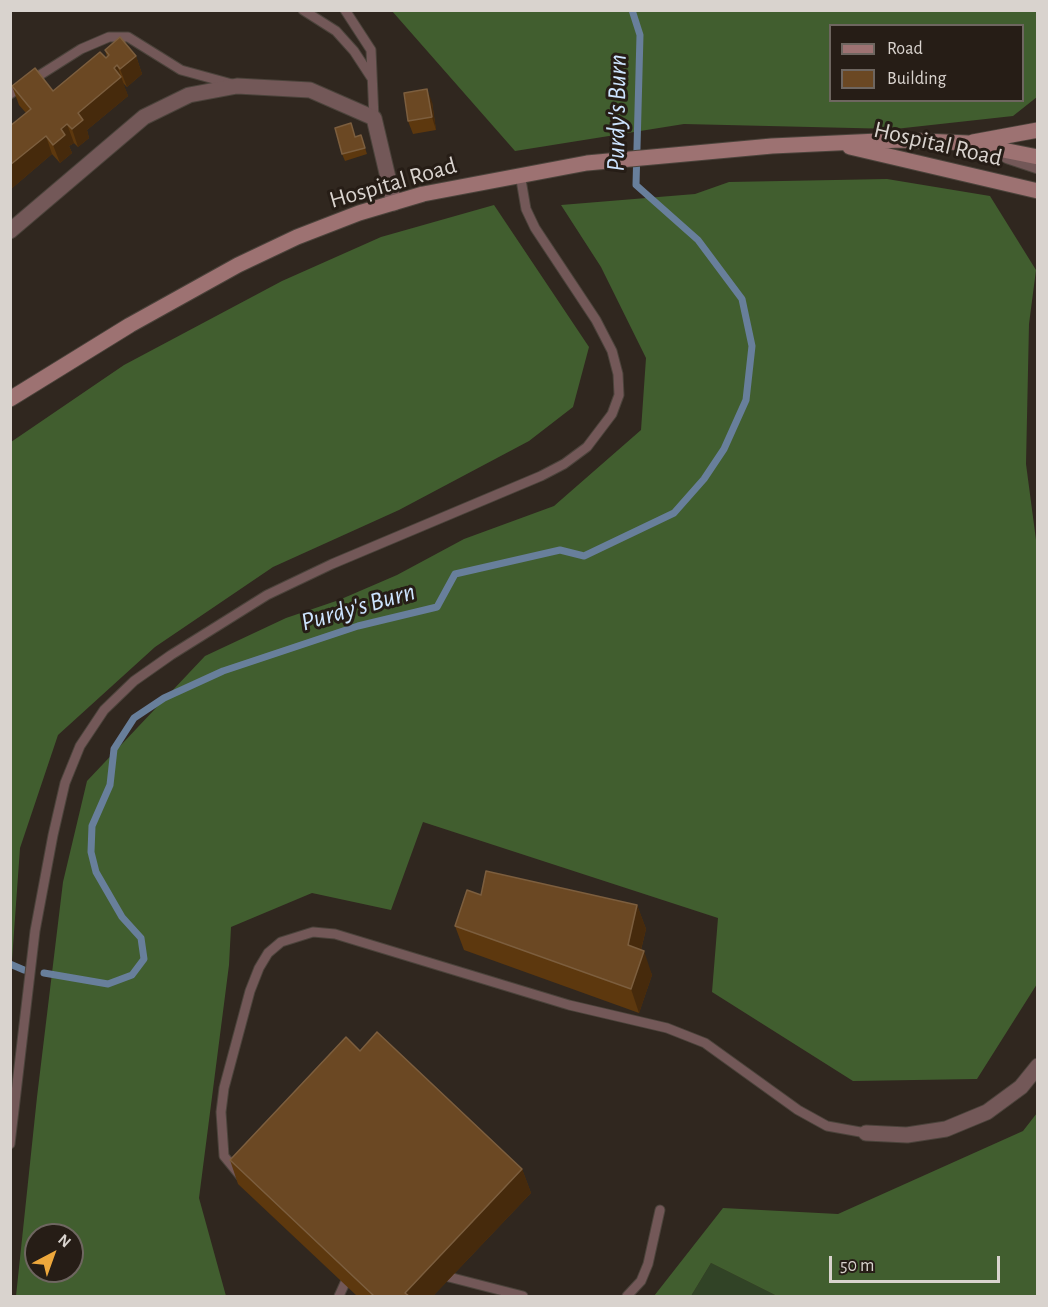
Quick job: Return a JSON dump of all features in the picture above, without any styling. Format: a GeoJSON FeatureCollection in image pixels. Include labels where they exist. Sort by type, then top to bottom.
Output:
{"type":"FeatureCollection","features":[{"type":"Feature","properties":{"kind":"main road"},"geometry":{"type":"LineString","coordinates":[[968,143],[1038,130]]}},
{"type":"Feature","properties":{"kind":"main road","name":"Hospital Road"},"geometry":{"type":"LineString","coordinates":[[10,399],[130,325],[238,265],[297,237],[394,203],[520,174],[705,151],[900,140],[968,143],[1038,157]]}},
{"type":"Feature","properties":{"kind":"main road","name":"Hospital Road"},"geometry":{"type":"LineString","coordinates":[[830,143],[1037,191]]}},
{"type":"Feature","properties":{"kind":"street"},"geometry":{"type":"LineString","coordinates":[[10,231],[144,117],[189,95],[237,86],[310,90],[374,118],[394,203]]}},
{"type":"Feature","properties":{"kind":"street"},"geometry":{"type":"LineString","coordinates":[[968,143],[1038,166]]}},
{"type":"Feature","properties":{"kind":"street"},"geometry":{"type":"LineString","coordinates":[[866,1133],[907,1135],[946,1129],[987,1112],[1021,1087],[1038,1066]]}},
{"type":"Feature","properties":{"kind":"lane"},"geometry":{"type":"LineString","coordinates":[[303,10],[336,31],[354,51],[372,79]]}},
{"type":"Feature","properties":{"kind":"lane"},"geometry":{"type":"LineString","coordinates":[[345,10],[371,50],[374,118]]}},
{"type":"Feature","properties":{"kind":"lane"},"geometry":{"type":"LineString","coordinates":[[10,94],[81,49],[109,37],[128,37],[181,70],[237,86]]}},
{"type":"Feature","properties":{"kind":"lane"},"geometry":{"type":"LineString","coordinates":[[10,1144],[35,931],[53,835],[65,783],[80,746],[104,710],[134,681],[171,655],[267,596],[332,564],[564,464],[587,447],[612,414],[619,395],[618,374],[612,351],[596,320],[535,228],[526,209],[520,174]]}},
{"type":"Feature","properties":{"kind":"lane"},"geometry":{"type":"LineString","coordinates":[[247,1183],[232,1169],[224,1156],[221,1112],[227,1077],[250,991],[259,968],[268,953],[281,942],[313,932],[335,934],[569,1005],[667,1028],[705,1043],[798,1110],[827,1126],[866,1133]]}},
{"type":"Feature","properties":{"kind":"lane"},"geometry":{"type":"LineString","coordinates":[[627,1296],[641,1281],[648,1264],[660,1210]]}},
{"type":"Feature","properties":{"kind":"lane"},"geometry":{"type":"LineString","coordinates":[[339,1296],[352,1267]]}},
{"type":"Feature","properties":{"kind":"lane"},"geometry":{"type":"LineString","coordinates":[[430,1272],[523,1296]]}},
{"type":"Feature","properties":{"kind":"green space"},"geometry":{"type":"Polygon","coordinates":[[[392,11],[1037,11],[1037,97],[1013,116],[895,129],[684,124],[515,151],[392,11]]]}},
{"type":"Feature","properties":{"kind":"green space"},"geometry":{"type":"Polygon","coordinates":[[[887,179],[990,196],[1036,270],[1029,324],[1026,464],[1038,555],[1037,984],[977,1079],[853,1081],[712,992],[718,918],[423,822],[391,910],[312,893],[231,927],[229,965],[199,1198],[226,1296],[16,1296],[37,1097],[63,882],[87,781],[205,656],[286,618],[339,600],[397,575],[464,539],[554,506],[641,430],[646,358],[601,267],[561,205],[695,194],[729,182],[887,179]]]}},
{"type":"Feature","properties":{"kind":"green space"},"geometry":{"type":"Polygon","coordinates":[[[494,205],[589,347],[573,407],[529,441],[399,510],[273,567],[155,647],[58,735],[20,848],[11,974],[11,442],[124,365],[282,281],[381,237],[494,205]]]}},
{"type":"Feature","properties":{"kind":"green space"},"geometry":{"type":"Polygon","coordinates":[[[1037,1113],[1037,1296],[777,1296],[711,1263],[691,1296],[654,1296],[723,1208],[838,1214],[1023,1131],[1037,1113]]]}},
{"type":"Feature","properties":{"kind":"green space"},"geometry":{"type":"Polygon","coordinates":[[[711,1263],[777,1296],[691,1296],[711,1263]]]}},
{"type":"Feature","properties":{"kind":"building"},"geometry":{"type":"Polygon","coordinates":[[[120,37],[136,56],[120,69],[117,65],[114,68],[121,77],[78,113],[83,120],[72,129],[67,124],[61,129],[65,135],[53,145],[46,136],[10,165],[10,126],[31,109],[12,86],[35,68],[53,91],[100,52],[106,58],[109,55],[105,50],[120,37]]]}},
{"type":"Feature","properties":{"kind":"building"},"geometry":{"type":"Polygon","coordinates":[[[427,89],[432,117],[408,121],[404,93],[427,89]]]}},
{"type":"Feature","properties":{"kind":"building"},"geometry":{"type":"Polygon","coordinates":[[[351,123],[355,137],[361,135],[365,148],[342,154],[335,128],[351,123]]]}},
{"type":"Feature","properties":{"kind":"building"},"geometry":{"type":"Polygon","coordinates":[[[486,871],[637,905],[628,945],[644,951],[631,989],[455,926],[467,890],[481,895],[486,871]]]}},
{"type":"Feature","properties":{"kind":"building"},"geometry":{"type":"Polygon","coordinates":[[[377,1032],[522,1169],[405,1293],[409,1296],[374,1296],[230,1160],[346,1037],[360,1051],[377,1032]]]}},
{"type":"Feature","properties":{"kind":"waterway","name":"Purdy's Burn"},"geometry":{"type":"LineString","coordinates":[[44,973],[108,984],[132,975],[144,959],[141,938],[122,917],[96,872],[91,852],[92,826],[110,785],[114,749],[134,718],[164,698],[223,671],[358,626],[437,607],[455,574],[560,550],[584,556],[674,513],[704,479],[724,449],[746,400],[752,346],[742,299],[698,240],[636,185],[640,35],[632,10]]}},
{"type":"Feature","properties":{"kind":"waterway","name":"Purdy's Burn"},"geometry":{"type":"LineString","coordinates":[[10,964],[24,970]]}}]}
